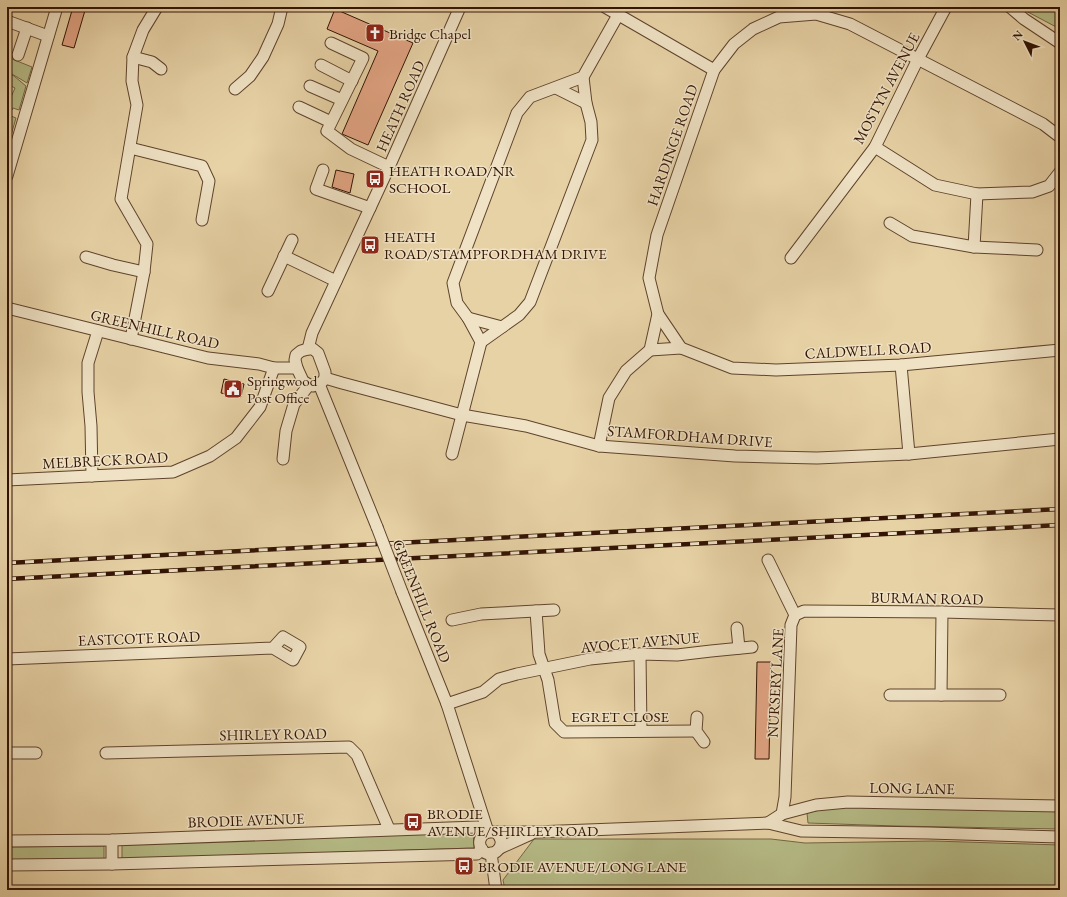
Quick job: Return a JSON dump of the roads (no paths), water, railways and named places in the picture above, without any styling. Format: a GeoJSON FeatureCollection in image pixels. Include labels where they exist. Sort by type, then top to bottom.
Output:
{"type":"FeatureCollection","features":[{"type":"Feature","properties":{"kind":"street"},"geometry":{"type":"LineString","coordinates":[[8,172],[34,89],[57,7]]}},
{"type":"Feature","properties":{"kind":"street"},"geometry":{"type":"LineString","coordinates":[[131,339],[144,272],[146,244],[121,199],[137,105],[132,81],[133,57],[143,30],[157,7]]}},
{"type":"Feature","properties":{"kind":"street"},"geometry":{"type":"LineString","coordinates":[[235,89],[250,76],[263,57],[278,24],[282,7]]}},
{"type":"Feature","properties":{"kind":"street","name":"HEATH ROAD"},"geometry":{"type":"LineString","coordinates":[[308,349],[312,333],[390,167],[460,7]]}},
{"type":"Feature","properties":{"kind":"street"},"geometry":{"type":"LineString","coordinates":[[606,7],[714,70]]}},
{"type":"Feature","properties":{"kind":"street","name":"MOSTYN AVENUE"},"geometry":{"type":"LineString","coordinates":[[792,258],[875,147],[918,59],[946,7]]}},
{"type":"Feature","properties":{"kind":"street"},"geometry":{"type":"LineString","coordinates":[[1010,7],[1024,19],[1060,42]]}},
{"type":"Feature","properties":{"kind":"street","name":"HARDINGE ROAD"},"geometry":{"type":"LineString","coordinates":[[650,350],[658,314],[649,278],[657,235],[714,70],[734,44],[753,29],[780,17],[816,14],[850,24],[1043,124],[1060,137]]}},
{"type":"Feature","properties":{"kind":"street"},"geometry":{"type":"LineString","coordinates":[[452,454],[481,342],[519,315],[530,302],[592,140],[591,122],[586,104],[583,77],[618,15]]}},
{"type":"Feature","properties":{"kind":"street"},"geometry":{"type":"LineString","coordinates":[[7,21],[48,36]]}},
{"type":"Feature","properties":{"kind":"street"},"geometry":{"type":"LineString","coordinates":[[18,56],[27,28]]}},
{"type":"Feature","properties":{"kind":"street"},"geometry":{"type":"LineString","coordinates":[[331,43],[363,58],[327,131],[351,149],[390,167]]}},
{"type":"Feature","properties":{"kind":"street"},"geometry":{"type":"LineString","coordinates":[[133,57],[152,62],[161,69]]}},
{"type":"Feature","properties":{"kind":"street"},"geometry":{"type":"LineString","coordinates":[[321,65],[352,81]]}},
{"type":"Feature","properties":{"kind":"street"},"geometry":{"type":"LineString","coordinates":[[481,342],[468,318],[457,303],[453,283],[517,113],[530,97],[583,77]]}},
{"type":"Feature","properties":{"kind":"street"},"geometry":{"type":"LineString","coordinates":[[310,86],[342,100]]}},
{"type":"Feature","properties":{"kind":"street"},"geometry":{"type":"LineString","coordinates":[[556,88],[586,104]]}},
{"type":"Feature","properties":{"kind":"street"},"geometry":{"type":"LineString","coordinates":[[299,107],[331,122]]}},
{"type":"Feature","properties":{"kind":"street"},"geometry":{"type":"LineString","coordinates":[[875,147],[935,185],[977,194],[1032,192],[1049,186],[1060,172]]}},
{"type":"Feature","properties":{"kind":"street"},"geometry":{"type":"LineString","coordinates":[[130,148],[202,166],[209,181],[202,220]]}},
{"type":"Feature","properties":{"kind":"street"},"geometry":{"type":"LineString","coordinates":[[323,170],[316,189],[370,208]]}},
{"type":"Feature","properties":{"kind":"street"},"geometry":{"type":"LineString","coordinates":[[974,247],[977,194]]}},
{"type":"Feature","properties":{"kind":"street"},"geometry":{"type":"LineString","coordinates":[[890,223],[912,236],[974,247],[1037,250]]}},
{"type":"Feature","properties":{"kind":"street"},"geometry":{"type":"LineString","coordinates":[[268,291],[292,240]]}},
{"type":"Feature","properties":{"kind":"street"},"geometry":{"type":"LineString","coordinates":[[284,256],[336,281]]}},
{"type":"Feature","properties":{"kind":"street"},"geometry":{"type":"LineString","coordinates":[[86,257],[144,272]]}},
{"type":"Feature","properties":{"kind":"street","name":"GREENHILL ROAD"},"geometry":{"type":"LineString","coordinates":[[7,308],[208,358],[259,364],[274,368],[297,368]]}},
{"type":"Feature","properties":{"kind":"street"},"geometry":{"type":"LineString","coordinates":[[658,314],[681,348]]}},
{"type":"Feature","properties":{"kind":"street"},"geometry":{"type":"LineString","coordinates":[[468,318],[502,327]]}},
{"type":"Feature","properties":{"kind":"street"},"geometry":{"type":"LineString","coordinates":[[92,476],[88,362],[98,331]]}},
{"type":"Feature","properties":{"kind":"street","name":"CALDWELL ROAD"},"geometry":{"type":"LineString","coordinates":[[650,350],[681,348],[732,368],[776,370],[901,365],[1060,350]]}},
{"type":"Feature","properties":{"kind":"street"},"geometry":{"type":"LineString","coordinates":[[283,458],[286,431],[294,404],[318,382],[325,372],[318,353],[308,349],[301,351],[296,355],[295,360],[303,381],[318,382]]}},
{"type":"Feature","properties":{"kind":"street"},"geometry":{"type":"LineString","coordinates":[[599,446],[609,398],[626,371],[650,350]]}},
{"type":"Feature","properties":{"kind":"street"},"geometry":{"type":"LineString","coordinates":[[901,365],[909,454]]}},
{"type":"Feature","properties":{"kind":"street","name":"MELBRECK ROAD"},"geometry":{"type":"LineString","coordinates":[[7,480],[174,472],[210,456],[236,438],[260,407],[274,368]]}},
{"type":"Feature","properties":{"kind":"street","name":"GREENHILL ROAD"},"geometry":{"type":"LineString","coordinates":[[318,382],[447,704],[489,832],[500,837],[501,841],[491,850]]}},
{"type":"Feature","properties":{"kind":"street","name":"STAMFORDHAM DRIVE"},"geometry":{"type":"LineString","coordinates":[[318,382],[342,384],[462,415],[526,426],[599,446],[735,456],[818,458],[909,454],[1060,439]]}},
{"type":"Feature","properties":{"kind":"street","name":"NURSERY LANE"},"geometry":{"type":"LineString","coordinates":[[768,560],[795,615],[791,625],[785,797],[782,814]]}},
{"type":"Feature","properties":{"kind":"street"},"geometry":{"type":"LineString","coordinates":[[452,620],[481,614],[554,610]]}},
{"type":"Feature","properties":{"kind":"street"},"geometry":{"type":"LineString","coordinates":[[536,611],[539,654],[544,668]]}},
{"type":"Feature","properties":{"kind":"street","name":"BURMAN ROAD"},"geometry":{"type":"LineString","coordinates":[[795,615],[804,612],[942,612],[1060,615]]}},
{"type":"Feature","properties":{"kind":"street"},"geometry":{"type":"LineString","coordinates":[[941,695],[942,612]]}},
{"type":"Feature","properties":{"kind":"street"},"geometry":{"type":"LineString","coordinates":[[737,628],[739,648]]}},
{"type":"Feature","properties":{"kind":"street","name":"AVOCET AVENUE"},"geometry":{"type":"LineString","coordinates":[[447,704],[483,692],[498,679],[590,659],[640,654],[677,655],[752,647]]}},
{"type":"Feature","properties":{"kind":"street","name":"EASTCOTE ROAD"},"geometry":{"type":"LineString","coordinates":[[7,659],[273,648]]}},
{"type":"Feature","properties":{"kind":"street"},"geometry":{"type":"LineString","coordinates":[[640,654],[641,731]]}},
{"type":"Feature","properties":{"kind":"street","name":"EGRET CLOSE"},"geometry":{"type":"LineString","coordinates":[[544,668],[548,680],[556,723],[564,732],[696,731]]}},
{"type":"Feature","properties":{"kind":"street"},"geometry":{"type":"LineString","coordinates":[[890,695],[1000,695]]}},
{"type":"Feature","properties":{"kind":"street"},"geometry":{"type":"LineString","coordinates":[[697,717],[696,731],[704,742]]}},
{"type":"Feature","properties":{"kind":"street","name":"SHIRLEY ROAD"},"geometry":{"type":"LineString","coordinates":[[106,753],[349,747],[357,755],[389,829]]}},
{"type":"Feature","properties":{"kind":"street"},"geometry":{"type":"LineString","coordinates":[[7,752],[36,753]]}},
{"type":"Feature","properties":{"kind":"street","name":"LONG LANE"},"geometry":{"type":"LineString","coordinates":[[768,823],[782,814],[816,805],[848,802],[1060,806]]}},
{"type":"Feature","properties":{"kind":"street"},"geometry":{"type":"LineString","coordinates":[[491,850],[480,843],[480,839],[489,832],[536,832],[768,823],[801,831],[1060,837]]}},
{"type":"Feature","properties":{"kind":"street","name":"BRODIE AVENUE"},"geometry":{"type":"LineString","coordinates":[[7,841],[112,840],[477,827],[489,832]]}},
{"type":"Feature","properties":{"kind":"street"},"geometry":{"type":"LineString","coordinates":[[7,865],[112,864],[477,854],[536,832]]}},
{"type":"Feature","properties":{"kind":"street"},"geometry":{"type":"LineString","coordinates":[[112,840],[112,864]]}},
{"type":"Feature","properties":{"kind":"street"},"geometry":{"type":"LineString","coordinates":[[491,850],[496,890]]}},
{"type":"Feature","properties":{"kind":"railway"},"geometry":{"type":"LineString","coordinates":[[7,563],[1060,509]]}},
{"type":"Feature","properties":{"kind":"railway"},"geometry":{"type":"LineString","coordinates":[[7,579],[1060,525]]}},
{"type":"Feature","properties":{"kind":"place","name":"Bridge Chapel"},"geometry":{"type":"Point","coordinates":[375,33]}},
{"type":"Feature","properties":{"kind":"place","name":"HEATH ROAD/NR SCHOOL"},"geometry":{"type":"Point","coordinates":[375,179]}},
{"type":"Feature","properties":{"kind":"place","name":"HEATH ROAD/STAMPFORDHAM DRIVE"},"geometry":{"type":"Point","coordinates":[370,245]}},
{"type":"Feature","properties":{"kind":"place","name":"Springwood Post Office"},"geometry":{"type":"Point","coordinates":[233,389]}},
{"type":"Feature","properties":{"kind":"place","name":"BRODIE AVENUE/SHIRLEY ROAD"},"geometry":{"type":"Point","coordinates":[413,822]}},
{"type":"Feature","properties":{"kind":"place","name":"BRODIE AVENUE/LONG LANE"},"geometry":{"type":"Point","coordinates":[464,866]}}]}
